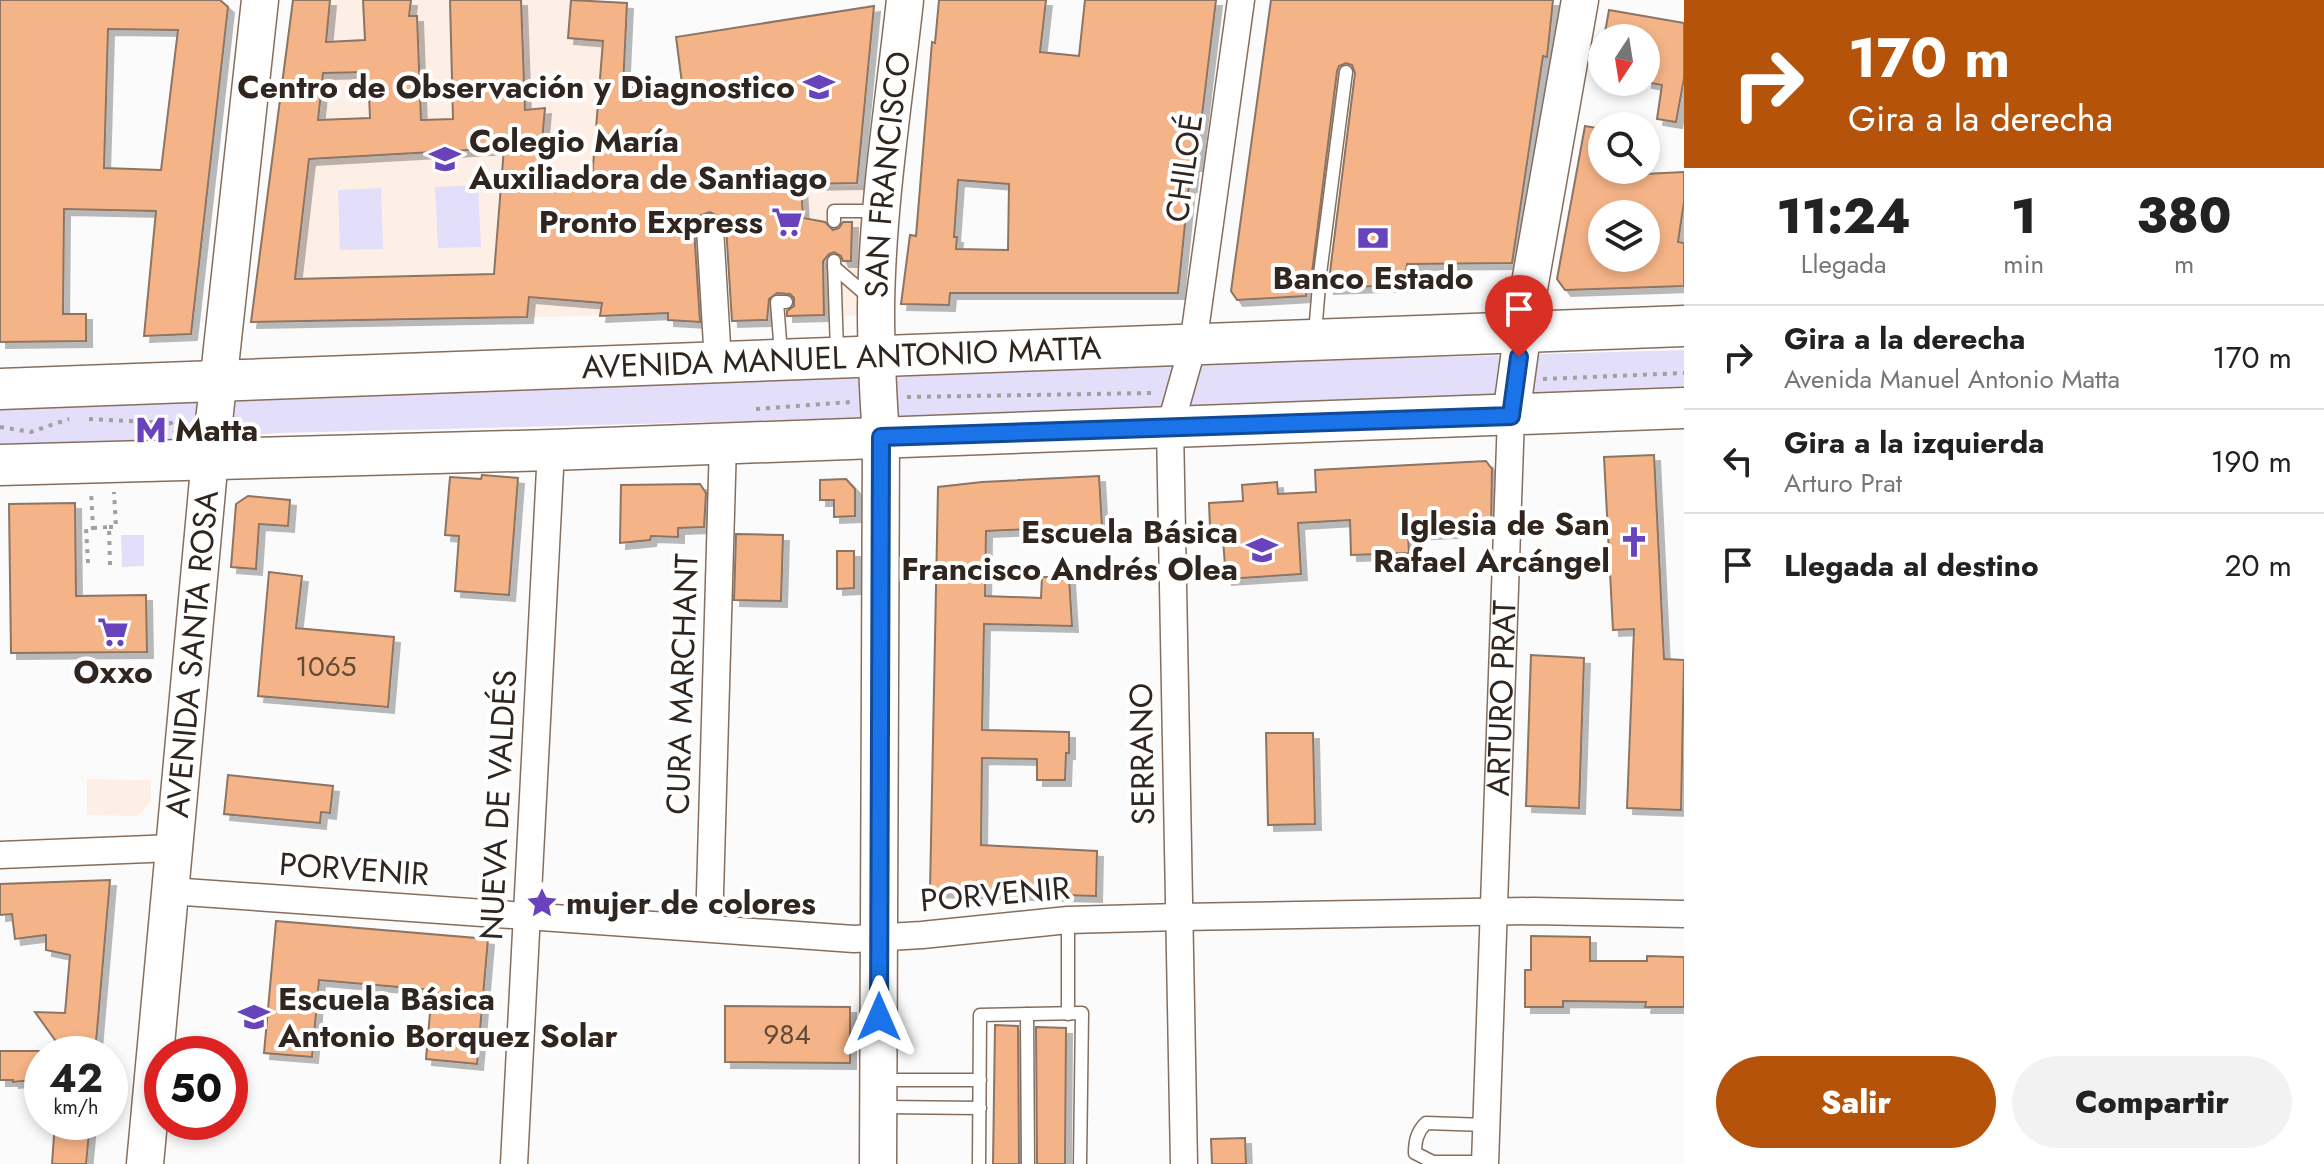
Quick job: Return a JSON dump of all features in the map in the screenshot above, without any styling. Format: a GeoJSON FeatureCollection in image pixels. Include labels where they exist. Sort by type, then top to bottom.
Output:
{"type":"FeatureCollection","features":[{"type":"Feature","properties":{"kind":"main road","name":"AVENIDA SANTA ROSA"},"geometry":{"type":"LineString","coordinates":[[145,1164],[218,379],[260,0]]}},
{"type":"Feature","properties":{"kind":"main road","name":"SAN FRANCISCO"},"geometry":{"type":"LineString","coordinates":[[878,1164],[880,418],[856,357],[876,304],[882,211],[905,0]]}},
{"type":"Feature","properties":{"kind":"main road","name":"ARTURO PRAT"},"geometry":{"type":"LineString","coordinates":[[1514,398],[1522,333],[1580,0]]}},
{"type":"Feature","properties":{"kind":"main road","name":"AVENIDA MANUEL ANTONIO MATTA"},"geometry":{"type":"LineString","coordinates":[[0,389],[1684,326]]}},
{"type":"Feature","properties":{"kind":"main road"},"geometry":{"type":"LineString","coordinates":[[0,465],[101,462],[212,446],[551,450],[723,443],[880,418],[1514,398],[1684,408]]}},
{"type":"Feature","properties":{"kind":"street","name":"CHILOÉ"},"geometry":{"type":"LineString","coordinates":[[1193,345],[1241,0]]}},
{"type":"Feature","properties":{"kind":"street"},"geometry":{"type":"LineString","coordinates":[[710,228],[718,362]]}},
{"type":"Feature","properties":{"kind":"street","name":"SERRANO"},"geometry":{"type":"LineString","coordinates":[[1184,1164],[1174,411],[1193,345]]}},
{"type":"Feature","properties":{"kind":"street","name":"ARTURO PRAT"},"geometry":{"type":"LineString","coordinates":[[1485,1163],[1514,398]]}},
{"type":"Feature","properties":{"kind":"street","name":"CURA MARCHANT"},"geometry":{"type":"LineString","coordinates":[[709,928],[723,443]]}},
{"type":"Feature","properties":{"kind":"street","name":"NUEVA DE VALDÉS"},"geometry":{"type":"LineString","coordinates":[[514,1164],[551,450]]}},
{"type":"Feature","properties":{"kind":"street"},"geometry":{"type":"LineString","coordinates":[[0,855],[174,848]]}},
{"type":"Feature","properties":{"kind":"street","name":"PORVENIR"},"geometry":{"type":"LineString","coordinates":[[170,891],[854,939],[1068,920],[1533,911],[1684,914]]}},
{"type":"Feature","properties":{"kind":"lane"},"geometry":{"type":"LineString","coordinates":[[1315,340],[1318,287],[1346,72]]}},
{"type":"Feature","properties":{"kind":"lane"},"geometry":{"type":"LineString","coordinates":[[834,221],[834,211],[882,211]]}},
{"type":"Feature","properties":{"kind":"lane"},"geometry":{"type":"LineString","coordinates":[[856,357],[830,300],[834,264],[876,304]]}},
{"type":"Feature","properties":{"kind":"lane"},"geometry":{"type":"LineString","coordinates":[[781,359],[777,302],[786,302]]}},
{"type":"Feature","properties":{"kind":"lane"},"geometry":{"type":"LineString","coordinates":[[1068,920],[1068,1014]]}},
{"type":"Feature","properties":{"kind":"lane"},"geometry":{"type":"LineString","coordinates":[[979,1164],[980,1015],[1082,1013],[1080,1164]]}},
{"type":"Feature","properties":{"kind":"lane"},"geometry":{"type":"LineString","coordinates":[[1027,1014],[1028,1164]]}},
{"type":"Feature","properties":{"kind":"lane"},"geometry":{"type":"LineString","coordinates":[[879,1094],[980,1080]]}},
{"type":"Feature","properties":{"kind":"lane"},"geometry":{"type":"LineString","coordinates":[[879,1094],[980,1108]]}},
{"type":"Feature","properties":{"kind":"lane"},"geometry":{"type":"LineString","coordinates":[[1485,1163],[1433,1162],[1415,1153],[1415,1142],[1426,1123],[1486,1125]]}},
{"type":"Feature","properties":{"kind":"path"},"geometry":{"type":"LineString","coordinates":[[1514,398],[1684,373]]}},
{"type":"Feature","properties":{"kind":"path"},"geometry":{"type":"LineString","coordinates":[[756,409],[880,418],[1136,392],[1174,411]]}},
{"type":"Feature","properties":{"kind":"path"},"geometry":{"type":"LineString","coordinates":[[0,427],[31,432],[72,418]]}},
{"type":"Feature","properties":{"kind":"path"},"geometry":{"type":"LineString","coordinates":[[86,419],[171,423],[176,435],[212,446]]}},
{"type":"Feature","properties":{"kind":"path"},"geometry":{"type":"LineString","coordinates":[[88,563],[86,528],[116,527],[101,462]]}},
{"type":"Feature","properties":{"kind":"path"},"geometry":{"type":"LineString","coordinates":[[93,528],[101,462]]}},
{"type":"Feature","properties":{"kind":"path"},"geometry":{"type":"LineString","coordinates":[[109,527],[110,565]]}},
{"type":"Feature","properties":{"kind":"shaded area","name":"Colegio María Auxiliadora de Santiago"},"geometry":{"type":"Polygon","coordinates":[[[293,0],[589,0],[627,3],[614,198],[610,198],[600,316],[251,322],[293,0]]]}},
{"type":"Feature","properties":{"kind":"shaded area"},"geometry":{"type":"Polygon","coordinates":[[[478,185],[481,247],[438,248],[435,187],[478,185]]]}},
{"type":"Feature","properties":{"kind":"shaded area"},"geometry":{"type":"Polygon","coordinates":[[[875,185],[865,315],[772,319],[765,189],[875,185]]]}},
{"type":"Feature","properties":{"kind":"shaded area"},"geometry":{"type":"Polygon","coordinates":[[[381,188],[383,249],[340,250],[338,190],[381,188]]]}},
{"type":"Feature","properties":{"kind":"shaded area"},"geometry":{"type":"Polygon","coordinates":[[[1684,350],[1684,389],[1235,409],[279,433],[194,439],[0,444],[0,405],[273,392],[917,376],[1684,350]]]}},
{"type":"Feature","properties":{"kind":"shaded area"},"geometry":{"type":"Polygon","coordinates":[[[121,535],[144,535],[144,566],[122,567],[121,535]]]}},
{"type":"Feature","properties":{"kind":"shaded area"},"geometry":{"type":"Polygon","coordinates":[[[87,779],[151,780],[151,802],[137,816],[87,815],[87,779]]]}},
{"type":"Feature","properties":{"kind":"building"},"geometry":{"type":"Polygon","coordinates":[[[0,0],[220,0],[228,7],[191,334],[144,336],[156,211],[64,209],[63,314],[86,314],[86,341],[0,342],[0,0]],[[108,29],[104,168],[161,170],[178,30],[108,29]]]}},
{"type":"Feature","properties":{"kind":"building"},"geometry":{"type":"Polygon","coordinates":[[[293,0],[330,0],[326,42],[365,40],[363,0],[411,0],[409,16],[417,16],[421,120],[453,119],[450,0],[521,0],[525,110],[545,108],[539,174],[592,179],[603,41],[568,38],[571,0],[627,3],[623,87],[683,91],[676,37],[874,6],[857,183],[801,184],[803,218],[825,222],[833,230],[843,222],[852,222],[851,261],[843,261],[834,252],[823,261],[824,315],[787,316],[787,311],[794,306],[794,298],[790,294],[777,293],[769,299],[767,320],[732,321],[726,227],[723,219],[710,212],[701,215],[694,228],[700,322],[668,320],[668,313],[600,316],[602,303],[529,297],[527,317],[251,322],[293,0]],[[368,72],[323,73],[318,120],[370,118],[368,72]],[[504,148],[309,159],[295,279],[494,274],[504,148]]]}},
{"type":"Feature","properties":{"kind":"building"},"geometry":{"type":"Polygon","coordinates":[[[939,0],[1046,0],[1040,52],[1079,56],[1085,0],[1216,0],[1196,165],[1193,165],[1189,185],[1178,293],[950,293],[949,305],[901,304],[910,235],[916,236],[932,42],[935,43],[939,0]],[[958,180],[956,249],[1008,250],[1009,184],[958,180]]]}},
{"type":"Feature","properties":{"kind":"building"},"geometry":{"type":"Polygon","coordinates":[[[1271,0],[1553,0],[1547,57],[1543,56],[1512,263],[1407,264],[1404,285],[1328,288],[1355,73],[1352,65],[1346,63],[1339,66],[1337,71],[1310,289],[1307,289],[1306,296],[1237,300],[1231,291],[1271,0]]]}},
{"type":"Feature","properties":{"kind":"building"},"geometry":{"type":"Polygon","coordinates":[[[1609,10],[1684,23],[1684,78],[1676,122],[1660,119],[1658,112],[1662,85],[1660,24],[1606,24],[1609,10]]]}},
{"type":"Feature","properties":{"kind":"building"},"geometry":{"type":"Polygon","coordinates":[[[1585,126],[1588,127],[1588,184],[1660,184],[1660,173],[1684,172],[1684,202],[1678,242],[1684,243],[1684,286],[1565,290],[1557,279],[1585,126]]]}},
{"type":"Feature","properties":{"kind":"building"},"geometry":{"type":"Polygon","coordinates":[[[1654,455],[1664,659],[1684,660],[1681,810],[1627,808],[1634,629],[1613,630],[1604,457],[1654,455]]]}},
{"type":"Feature","properties":{"kind":"building"},"geometry":{"type":"Polygon","coordinates":[[[1486,461],[1492,469],[1491,530],[1408,534],[1409,553],[1351,555],[1350,520],[1298,523],[1301,574],[1226,579],[1222,526],[1210,527],[1209,503],[1243,501],[1242,485],[1277,482],[1278,494],[1316,492],[1315,470],[1486,461]]]}},
{"type":"Feature","properties":{"kind":"building"},"geometry":{"type":"Polygon","coordinates":[[[482,475],[518,478],[509,595],[455,591],[459,536],[445,535],[450,477],[481,479],[482,475]]]}},
{"type":"Feature","properties":{"kind":"building"},"geometry":{"type":"Polygon","coordinates":[[[1099,476],[1102,526],[986,531],[985,596],[1041,598],[1042,577],[1069,577],[1072,626],[984,624],[982,730],[1069,732],[1069,753],[1066,753],[1065,780],[1037,780],[1037,759],[982,758],[981,845],[1097,851],[1096,896],[930,891],[938,487],[1099,476]]]}},
{"type":"Feature","properties":{"kind":"building"},"geometry":{"type":"Polygon","coordinates":[[[846,479],[855,489],[855,516],[834,517],[834,500],[820,500],[820,480],[846,479]]]}},
{"type":"Feature","properties":{"kind":"building"},"geometry":{"type":"Polygon","coordinates":[[[700,484],[706,493],[704,527],[678,528],[678,537],[651,536],[650,540],[620,543],[621,485],[700,484]]]}},
{"type":"Feature","properties":{"kind":"building"},"geometry":{"type":"Polygon","coordinates":[[[248,496],[290,500],[288,526],[259,524],[256,569],[231,567],[236,504],[248,496]]]}},
{"type":"Feature","properties":{"kind":"building"},"geometry":{"type":"Polygon","coordinates":[[[75,503],[76,596],[146,595],[147,652],[11,653],[9,504],[75,503]]]}},
{"type":"Feature","properties":{"kind":"building"},"geometry":{"type":"Polygon","coordinates":[[[736,534],[783,535],[781,601],[734,600],[736,534]]]}},
{"type":"Feature","properties":{"kind":"building"},"geometry":{"type":"Polygon","coordinates":[[[837,551],[854,551],[854,588],[837,589],[837,551]]]}},
{"type":"Feature","properties":{"kind":"building"},"geometry":{"type":"Polygon","coordinates":[[[269,572],[302,576],[296,628],[394,637],[388,707],[258,696],[269,572]]]}},
{"type":"Feature","properties":{"kind":"building"},"geometry":{"type":"Polygon","coordinates":[[[1531,655],[1584,658],[1579,808],[1526,806],[1531,655]]]}},
{"type":"Feature","properties":{"kind":"building"},"geometry":{"type":"Polygon","coordinates":[[[1266,733],[1313,733],[1315,824],[1268,825],[1266,733]]]}},
{"type":"Feature","properties":{"kind":"building"},"geometry":{"type":"Polygon","coordinates":[[[228,775],[333,786],[330,813],[321,812],[320,823],[224,814],[228,775]]]}},
{"type":"Feature","properties":{"kind":"building"},"geometry":{"type":"Polygon","coordinates":[[[110,880],[97,1036],[52,1036],[35,1012],[65,1013],[70,955],[46,950],[46,935],[15,939],[12,914],[0,915],[0,884],[110,880]]]}},
{"type":"Feature","properties":{"kind":"building"},"geometry":{"type":"Polygon","coordinates":[[[276,921],[488,939],[477,1064],[426,1059],[432,990],[319,980],[312,1057],[264,1053],[276,921]]]}},
{"type":"Feature","properties":{"kind":"building"},"geometry":{"type":"Polygon","coordinates":[[[1531,936],[1590,937],[1590,961],[1647,961],[1647,956],[1684,957],[1684,1007],[1645,1007],[1646,1002],[1563,1001],[1563,1007],[1525,1007],[1525,970],[1531,970],[1531,936]]]}},
{"type":"Feature","properties":{"kind":"building"},"geometry":{"type":"Polygon","coordinates":[[[725,1006],[850,1007],[850,1063],[725,1062],[725,1006]]]}},
{"type":"Feature","properties":{"kind":"building"},"geometry":{"type":"Polygon","coordinates":[[[995,1025],[1018,1026],[1019,1164],[993,1164],[995,1025]]]}},
{"type":"Feature","properties":{"kind":"building"},"geometry":{"type":"Polygon","coordinates":[[[1036,1027],[1066,1028],[1065,1164],[1037,1164],[1036,1027]]]}},
{"type":"Feature","properties":{"kind":"building"},"geometry":{"type":"Polygon","coordinates":[[[0,1051],[24,1051],[24,1081],[0,1080],[0,1051]]]}},
{"type":"Feature","properties":{"kind":"building"},"geometry":{"type":"Polygon","coordinates":[[[1245,1138],[1246,1164],[1212,1164],[1211,1139],[1245,1138]]]}},
{"type":"Feature","properties":{"kind":"building"},"geometry":{"type":"Polygon","coordinates":[[[54,1140],[88,1140],[86,1164],[52,1164],[54,1140]]]}},
{"type":"Feature","properties":{"kind":"place","name":"Centro de Observación y Diagnostico"},"geometry":{"type":"Point","coordinates":[819,87]}},
{"type":"Feature","properties":{"kind":"place","name":"Colegio María Auxiliadora de Santiago"},"geometry":{"type":"Point","coordinates":[445,159]}},
{"type":"Feature","properties":{"kind":"place","name":"Pronto Express"},"geometry":{"type":"Point","coordinates":[787,222]}},
{"type":"Feature","properties":{"kind":"place","name":"Banco Estado"},"geometry":{"type":"Point","coordinates":[1373,238]}},
{"type":"Feature","properties":{"kind":"place","name":"Matta"},"geometry":{"type":"Point","coordinates":[151,430]}},
{"type":"Feature","properties":{"kind":"place","name":"Iglesia de San Rafael Arcángel"},"geometry":{"type":"Point","coordinates":[1634,542]}},
{"type":"Feature","properties":{"kind":"place","name":"Escuela Básica Francisco Andrés Olea"},"geometry":{"type":"Point","coordinates":[1262,550]}},
{"type":"Feature","properties":{"kind":"place","name":"Oxxo"},"geometry":{"type":"Point","coordinates":[113,632]}},
{"type":"Feature","properties":{"kind":"place","name":"mujer de colores"},"geometry":{"type":"Point","coordinates":[542,903]}},
{"type":"Feature","properties":{"kind":"place","name":"Escuela Básica Antonio Borquez Solar"},"geometry":{"type":"Point","coordinates":[254,1017]}},
{"type":"Feature","properties":{"kind":"route"},"geometry":{"type":"LineString","coordinates":[[879,1017],[881,437],[1511,416],[1519,357]]}}]}
